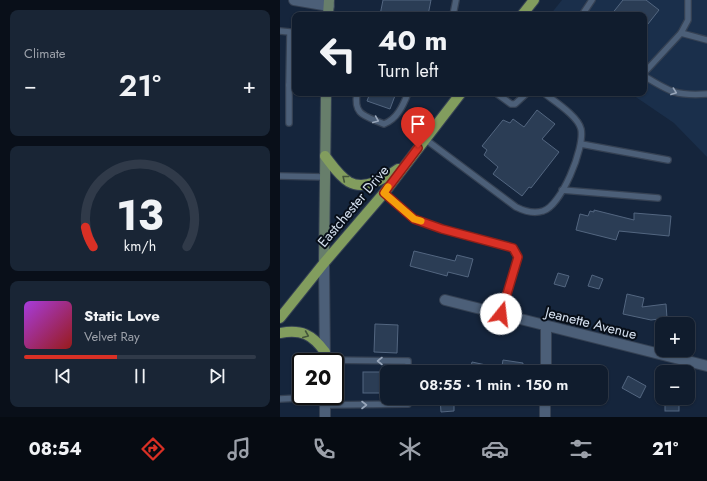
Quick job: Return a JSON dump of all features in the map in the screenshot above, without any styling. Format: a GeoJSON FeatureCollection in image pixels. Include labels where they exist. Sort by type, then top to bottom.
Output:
{"type":"FeatureCollection","features":[{"type":"Feature","properties":{"kind":"main road"},"geometry":{"type":"LineString","coordinates":[[524,12],[534,0]]}},
{"type":"Feature","properties":{"kind":"main road"},"geometry":{"type":"LineString","coordinates":[[324,263],[326,96]]}},
{"type":"Feature","properties":{"kind":"main road","name":"Eastchester Drive"},"geometry":{"type":"LineString","coordinates":[[280,318],[324,263],[384,193],[457,96]]}},
{"type":"Feature","properties":{"kind":"main road"},"geometry":{"type":"LineString","coordinates":[[325,156],[349,182],[360,185],[383,180],[405,165]]}},
{"type":"Feature","properties":{"kind":"main road"},"geometry":{"type":"LineString","coordinates":[[280,333],[297,331],[306,335],[318,342],[323,353]]}},
{"type":"Feature","properties":{"kind":"street"},"geometry":{"type":"LineString","coordinates":[[294,0],[329,7]]}},
{"type":"Feature","properties":{"kind":"street"},"geometry":{"type":"LineString","coordinates":[[324,263],[325,353]]}},
{"type":"Feature","properties":{"kind":"street","name":"Jeanette Avenue"},"geometry":{"type":"LineString","coordinates":[[445,300],[707,366]]}},
{"type":"Feature","properties":{"kind":"street"},"geometry":{"type":"LineString","coordinates":[[546,326],[546,365]]}},
{"type":"Feature","properties":{"kind":"street"},"geometry":{"type":"LineString","coordinates":[[325,405],[325,417]]}},
{"type":"Feature","properties":{"kind":"street"},"geometry":{"type":"LineString","coordinates":[[545,405],[545,417]]}},
{"type":"Feature","properties":{"kind":"lane"},"geometry":{"type":"LineString","coordinates":[[454,12],[456,0]]}},
{"type":"Feature","properties":{"kind":"lane"},"geometry":{"type":"LineString","coordinates":[[584,12],[592,0]]}},
{"type":"Feature","properties":{"kind":"lane"},"geometry":{"type":"LineString","coordinates":[[647,71],[681,33],[688,20],[688,0]]}},
{"type":"Feature","properties":{"kind":"lane"},"geometry":{"type":"LineString","coordinates":[[280,31],[290,32],[292,85],[289,123]]}},
{"type":"Feature","properties":{"kind":"lane"},"geometry":{"type":"LineString","coordinates":[[681,33],[707,40]]}},
{"type":"Feature","properties":{"kind":"lane"},"geometry":{"type":"LineString","coordinates":[[647,76],[662,88],[678,94],[707,94]]}},
{"type":"Feature","properties":{"kind":"lane"},"geometry":{"type":"LineString","coordinates":[[356,96],[355,104],[357,109],[365,116],[384,124],[392,121],[406,96]]}},
{"type":"Feature","properties":{"kind":"lane"},"geometry":{"type":"LineString","coordinates":[[500,96],[511,104],[515,104],[524,96]]}},
{"type":"Feature","properties":{"kind":"lane"},"geometry":{"type":"LineString","coordinates":[[425,139],[516,207],[528,212],[542,212],[553,206],[568,181],[581,144],[581,128],[576,119],[548,96]]}},
{"type":"Feature","properties":{"kind":"lane"},"geometry":{"type":"LineString","coordinates":[[581,144],[668,160]]}},
{"type":"Feature","properties":{"kind":"lane"},"geometry":{"type":"LineString","coordinates":[[280,176],[325,177]]}},
{"type":"Feature","properties":{"kind":"lane"},"geometry":{"type":"LineString","coordinates":[[562,190],[658,198]]}},
{"type":"Feature","properties":{"kind":"lane"},"geometry":{"type":"LineString","coordinates":[[384,193],[414,219],[442,229],[513,248],[518,257],[501,314]]}},
{"type":"Feature","properties":{"kind":"lane"},"geometry":{"type":"LineString","coordinates":[[344,359],[408,361],[408,365]]}},
{"type":"Feature","properties":{"kind":"lane"},"geometry":{"type":"LineString","coordinates":[[280,399],[292,398]]}},
{"type":"Feature","properties":{"kind":"lane"},"geometry":{"type":"LineString","coordinates":[[344,401],[380,403]]}},
{"type":"Feature","properties":{"kind":"shaded area"},"geometry":{"type":"Polygon","coordinates":[[[562,0],[707,0],[707,157],[674,123],[634,96],[647,96],[647,12],[552,12],[562,0]]]}},
{"type":"Feature","properties":{"kind":"building"},"geometry":{"type":"Polygon","coordinates":[[[383,0],[431,0],[429,12],[381,12],[383,0]]]}},
{"type":"Feature","properties":{"kind":"building"},"geometry":{"type":"Polygon","coordinates":[[[623,0],[646,0],[659,10],[647,25],[647,12],[613,12],[623,0]]]}},
{"type":"Feature","properties":{"kind":"building"},"geometry":{"type":"Polygon","coordinates":[[[369,96],[395,96],[390,109],[367,101],[369,96]]]}},
{"type":"Feature","properties":{"kind":"building"},"geometry":{"type":"Polygon","coordinates":[[[537,110],[555,124],[542,139],[559,152],[531,188],[529,187],[522,196],[493,174],[498,167],[484,155],[487,150],[482,146],[503,120],[510,123],[513,119],[524,127],[537,110]]]}},
{"type":"Feature","properties":{"kind":"building"},"geometry":{"type":"Polygon","coordinates":[[[594,210],[634,220],[634,213],[671,216],[669,236],[619,231],[616,240],[576,230],[580,214],[588,216],[590,211],[594,212],[594,210]]]}},
{"type":"Feature","properties":{"kind":"building"},"geometry":{"type":"Polygon","coordinates":[[[414,251],[455,261],[457,255],[473,259],[468,277],[448,272],[447,276],[410,266],[414,251]]]}},
{"type":"Feature","properties":{"kind":"building"},"geometry":{"type":"Polygon","coordinates":[[[558,273],[569,276],[565,287],[554,284],[558,273]]]}},
{"type":"Feature","properties":{"kind":"building"},"geometry":{"type":"Polygon","coordinates":[[[592,275],[603,279],[599,289],[588,286],[592,275]]]}},
{"type":"Feature","properties":{"kind":"building"},"geometry":{"type":"Polygon","coordinates":[[[627,294],[644,298],[642,307],[666,304],[667,317],[655,317],[655,320],[651,320],[623,314],[627,294]]]}},
{"type":"Feature","properties":{"kind":"building"},"geometry":{"type":"Polygon","coordinates":[[[375,324],[398,325],[397,353],[374,352],[375,324]]]}},
{"type":"Feature","properties":{"kind":"building"},"geometry":{"type":"Polygon","coordinates":[[[503,360],[523,363],[523,365],[502,365],[503,360]]]}},
{"type":"Feature","properties":{"kind":"building"},"geometry":{"type":"Polygon","coordinates":[[[472,362],[486,365],[471,365],[472,362]]]}},
{"type":"Feature","properties":{"kind":"building"},"geometry":{"type":"Polygon","coordinates":[[[363,372],[380,372],[380,393],[363,393],[363,372]]]}},
{"type":"Feature","properties":{"kind":"building"},"geometry":{"type":"Polygon","coordinates":[[[628,376],[646,386],[640,398],[622,388],[628,376]]]}},
{"type":"Feature","properties":{"kind":"building"},"geometry":{"type":"Polygon","coordinates":[[[440,405],[454,405],[454,411],[441,412],[440,405]]]}},
{"type":"Feature","properties":{"kind":"building"},"geometry":{"type":"Polygon","coordinates":[[[665,405],[679,405],[679,411],[665,411],[665,405]]]}},
{"type":"Feature","properties":{"kind":"slow traffic"},"geometry":{"type":"LineString","coordinates":[[388,187],[384,193],[414,219],[421,221]]}},
{"type":"Feature","properties":{"kind":"route"},"geometry":{"type":"LineString","coordinates":[[418,148],[384,193],[414,219],[442,229],[513,248],[518,257],[501,314]]}}]}
